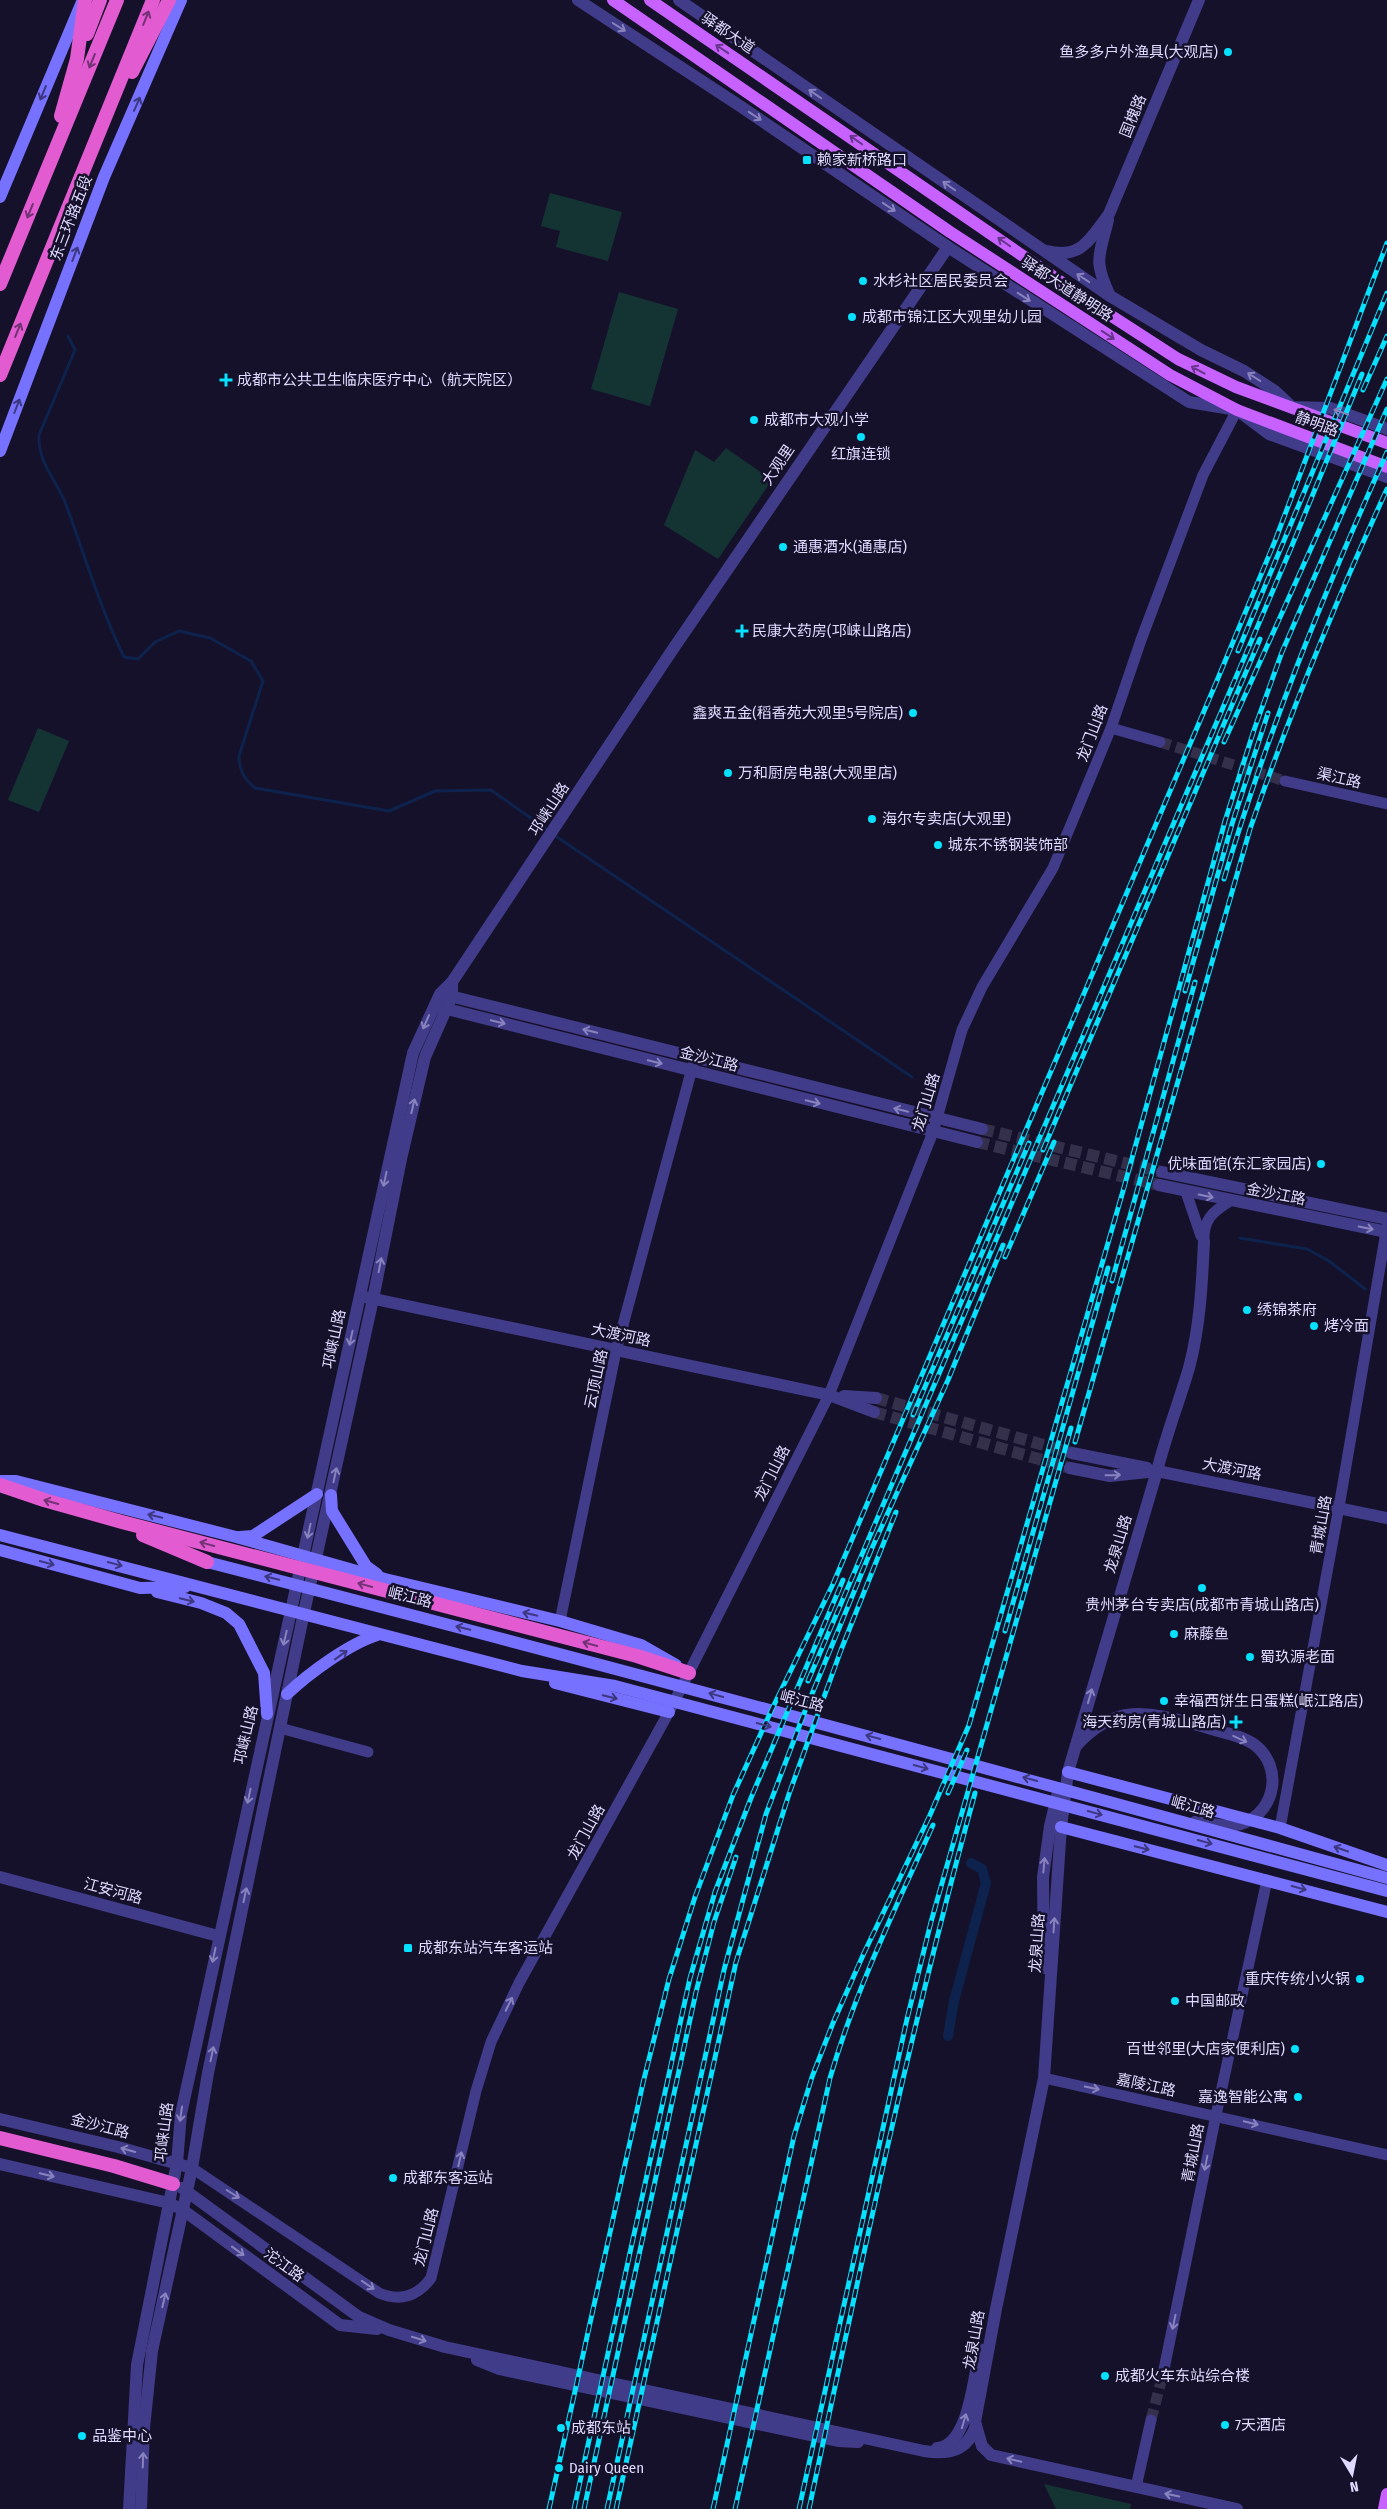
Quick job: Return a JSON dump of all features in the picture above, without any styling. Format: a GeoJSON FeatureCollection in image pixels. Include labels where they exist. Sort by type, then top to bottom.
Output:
{"type":"FeatureCollection","features":[{"type":"Feature","properties":{"kind":"highway"},"geometry":{"type":"LineString","coordinates":[[77,58],[84,0]]}},
{"type":"Feature","properties":{"kind":"highway"},"geometry":{"type":"LineString","coordinates":[[43,180],[77,58],[100,0]]}},
{"type":"Feature","properties":{"kind":"highway"},"geometry":{"type":"LineString","coordinates":[[0,284],[117,0]]}},
{"type":"Feature","properties":{"kind":"highway","name":"东三环路五段"},"geometry":{"type":"LineString","coordinates":[[0,375],[153,0]]}},
{"type":"Feature","properties":{"kind":"highway"},"geometry":{"type":"LineString","coordinates":[[80,178],[169,0]]}},
{"type":"Feature","properties":{"kind":"highway"},"geometry":{"type":"LineString","coordinates":[[0,1485],[93,1514],[637,1656],[689,1673]]}},
{"type":"Feature","properties":{"kind":"highway"},"geometry":{"type":"LineString","coordinates":[[93,1514],[207,1562]]}},
{"type":"Feature","properties":{"kind":"highway"},"geometry":{"type":"LineString","coordinates":[[0,2138],[42,2147],[173,2184]]}},
{"type":"Feature","properties":{"kind":"main road"},"geometry":{"type":"LineString","coordinates":[[0,197],[84,0]]}},
{"type":"Feature","properties":{"kind":"main road","name":"东三环路五段"},"geometry":{"type":"LineString","coordinates":[[0,451],[104,177],[181,0]]}},
{"type":"Feature","properties":{"kind":"main road","name":"驿都大道静明路"},"geometry":{"type":"LineString","coordinates":[[613,0],[982,254],[1170,375],[1237,410]]}},
{"type":"Feature","properties":{"kind":"main road","name":"驿都大道"},"geometry":{"type":"LineString","coordinates":[[650,0],[763,76]]}},
{"type":"Feature","properties":{"kind":"main road","name":"驿都大道静明路"},"geometry":{"type":"LineString","coordinates":[[763,76],[1093,304],[1178,358],[1236,388],[1292,407]]}},
{"type":"Feature","properties":{"kind":"main road","name":"静明路"},"geometry":{"type":"LineString","coordinates":[[1292,407],[1387,443]]}},
{"type":"Feature","properties":{"kind":"main road","name":"静明路"},"geometry":{"type":"LineString","coordinates":[[1237,410],[1387,467]]}},
{"type":"Feature","properties":{"kind":"main road"},"geometry":{"type":"LineString","coordinates":[[0,1481],[16,1481],[236,1537],[385,1579],[560,1621],[641,1645],[689,1673]]}},
{"type":"Feature","properties":{"kind":"main road"},"geometry":{"type":"LineString","coordinates":[[236,1537],[253,1536],[317,1494]]}},
{"type":"Feature","properties":{"kind":"main road"},"geometry":{"type":"LineString","coordinates":[[331,1495],[332,1511],[366,1566],[385,1579]]}},
{"type":"Feature","properties":{"kind":"main road","name":"岷江路"},"geometry":{"type":"LineString","coordinates":[[0,1535],[522,1670],[615,1686],[1387,1891]]}},
{"type":"Feature","properties":{"kind":"main road"},"geometry":{"type":"LineString","coordinates":[[0,1550],[201,1603],[226,1613],[238,1624],[264,1673],[267,1714]]}},
{"type":"Feature","properties":{"kind":"main road","name":"岷江路"},"geometry":{"type":"LineString","coordinates":[[207,1562],[536,1647],[1181,1820],[1387,1878]]}},
{"type":"Feature","properties":{"kind":"main road"},"geometry":{"type":"LineString","coordinates":[[140,1588],[185,1587],[670,1712]]}},
{"type":"Feature","properties":{"kind":"main road"},"geometry":{"type":"LineString","coordinates":[[287,1694],[303,1679],[360,1640],[377,1635]]}},
{"type":"Feature","properties":{"kind":"main road","name":"岷江路"},"geometry":{"type":"LineString","coordinates":[[1068,1772],[1280,1828],[1387,1865]]}},
{"type":"Feature","properties":{"kind":"main road"},"geometry":{"type":"LineString","coordinates":[[1061,1828],[1387,1912]]}},
{"type":"Feature","properties":{"kind":"main road"},"geometry":{"type":"LineString","coordinates":[[1364,1858],[1387,1857]]}},
{"type":"Feature","properties":{"kind":"main road"},"geometry":{"type":"LineString","coordinates":[[1384,2509],[1387,2494]]}},
{"type":"Feature","properties":{"kind":"street"},"geometry":{"type":"LineString","coordinates":[[578,0],[740,106],[948,247],[1189,402],[1237,410]]}},
{"type":"Feature","properties":{"kind":"street"},"geometry":{"type":"LineString","coordinates":[[679,0],[1110,296],[1201,350],[1244,371],[1275,390],[1292,407]]}},
{"type":"Feature","properties":{"kind":"street","name":"国槐路"},"geometry":{"type":"LineString","coordinates":[[1040,249],[1058,254],[1073,253],[1090,239],[1110,214],[1199,0]]}},
{"type":"Feature","properties":{"kind":"street"},"geometry":{"type":"LineString","coordinates":[[1110,214],[1098,259],[1099,272],[1110,296]]}},
{"type":"Feature","properties":{"kind":"street","name":"大观里"},"geometry":{"type":"LineString","coordinates":[[671,652],[948,247]]}},
{"type":"Feature","properties":{"kind":"street","name":"驿都大道静明路"},"geometry":{"type":"LineString","coordinates":[[1292,407],[1330,408],[1387,429]]}},
{"type":"Feature","properties":{"kind":"street","name":"驿都大道静明路"},"geometry":{"type":"LineString","coordinates":[[1237,410],[1269,434],[1387,477]]}},
{"type":"Feature","properties":{"kind":"street","name":"龙门山路"},"geometry":{"type":"LineString","coordinates":[[192,2168],[380,2293],[391,2298],[402,2297],[423,2289],[431,2278],[436,2264],[476,2091],[491,2042],[519,1983],[670,1712],[829,1395],[933,1132],[962,1030],[982,987],[1053,868],[1111,728],[1141,640],[1203,475],[1237,410]]}},
{"type":"Feature","properties":{"kind":"street","name":"邛崃山路"},"geometry":{"type":"LineString","coordinates":[[141,2509],[144,2428],[152,2351],[192,2168],[210,2064],[303,1617],[317,1494],[413,1053],[452,982],[671,652]]}},
{"type":"Feature","properties":{"kind":"street"},"geometry":{"type":"LineString","coordinates":[[1111,728],[1160,742]]}},
{"type":"Feature","properties":{"kind":"street","name":"渠江路"},"geometry":{"type":"LineString","coordinates":[[1285,781],[1387,804]]}},
{"type":"Feature","properties":{"kind":"street","name":"邛崃山路"},"geometry":{"type":"LineString","coordinates":[[129,2509],[137,2365],[177,2163],[181,2114],[218,1936],[290,1614],[331,1495],[401,1159],[425,1057],[443,1001]]}},
{"type":"Feature","properties":{"kind":"street","name":"金沙江路"},"geometry":{"type":"LineString","coordinates":[[443,1001],[695,1058],[982,1129]]}},
{"type":"Feature","properties":{"kind":"street","name":"金沙江路"},"geometry":{"type":"LineString","coordinates":[[443,1001],[691,1071],[976,1142]]}},
{"type":"Feature","properties":{"kind":"street","name":"云顶山路"},"geometry":{"type":"LineString","coordinates":[[560,1621],[616,1351],[695,1058]]}},
{"type":"Feature","properties":{"kind":"street","name":"金沙江路"},"geometry":{"type":"LineString","coordinates":[[1162,1172],[1387,1219]]}},
{"type":"Feature","properties":{"kind":"street","name":"金沙江路"},"geometry":{"type":"LineString","coordinates":[[1159,1185],[1230,1201],[1387,1230]]}},
{"type":"Feature","properties":{"kind":"street"},"geometry":{"type":"LineString","coordinates":[[1186,1192],[1204,1242]]}},
{"type":"Feature","properties":{"kind":"street","name":"龙泉山路"},"geometry":{"type":"LineString","coordinates":[[1230,1201],[1210,1214],[1204,1224],[1201,1303],[1189,1367],[1166,1433],[1157,1471],[1068,1772],[1061,1828],[1044,2078],[975,2422],[982,2446],[991,2455],[1237,2509]]}},
{"type":"Feature","properties":{"kind":"street","name":"青城山路"},"geometry":{"type":"LineString","coordinates":[[1280,1828],[1339,1507],[1387,1230]]}},
{"type":"Feature","properties":{"kind":"street","name":"大渡河路"},"geometry":{"type":"LineString","coordinates":[[360,1295],[829,1395],[874,1412]]}},
{"type":"Feature","properties":{"kind":"street"},"geometry":{"type":"LineString","coordinates":[[829,1395],[876,1398]]}},
{"type":"Feature","properties":{"kind":"street"},"geometry":{"type":"LineString","coordinates":[[1072,1453],[1157,1471]]}},
{"type":"Feature","properties":{"kind":"street","name":"大渡河路"},"geometry":{"type":"LineString","coordinates":[[1070,1468],[1110,1476],[1157,1471],[1387,1518]]}},
{"type":"Feature","properties":{"kind":"street"},"geometry":{"type":"LineString","coordinates":[[912,2448],[940,2448],[949,2444],[963,2426],[1040,2074],[1045,2013],[1043,1877],[1045,1852],[1062,1774],[1076,1747],[1087,1734],[1104,1722],[1121,1715],[1137,1712],[1157,1714],[1232,1735],[1255,1745],[1269,1762],[1273,1777],[1273,1789],[1259,1815],[1243,1824],[1230,1825],[1181,1820]]}},
{"type":"Feature","properties":{"kind":"street"},"geometry":{"type":"LineString","coordinates":[[280,1728],[368,1752]]}},
{"type":"Feature","properties":{"kind":"street","name":"江安河路"},"geometry":{"type":"LineString","coordinates":[[0,1877],[218,1936]]}},
{"type":"Feature","properties":{"kind":"street","name":"青城山路"},"geometry":{"type":"LineString","coordinates":[[1163,2374],[1267,1880]]}},
{"type":"Feature","properties":{"kind":"street","name":"嘉陵江路"},"geometry":{"type":"LineString","coordinates":[[1044,2078],[1216,2115],[1387,2155]]}},
{"type":"Feature","properties":{"kind":"street","name":"金沙江路"},"geometry":{"type":"LineString","coordinates":[[0,2119],[118,2147],[192,2168]]}},
{"type":"Feature","properties":{"kind":"street"},"geometry":{"type":"LineString","coordinates":[[0,2164],[169,2203]]}},
{"type":"Feature","properties":{"kind":"street"},"geometry":{"type":"LineString","coordinates":[[173,2184],[187,2190],[234,2228],[359,2317],[389,2330],[445,2347],[939,2454],[952,2451],[970,2440],[982,2404],[1021,2215],[1022,2187]]}},
{"type":"Feature","properties":{"kind":"street","name":"沱江路"},"geometry":{"type":"LineString","coordinates":[[169,2203],[183,2210],[340,2325],[389,2330]]}},
{"type":"Feature","properties":{"kind":"street"},"geometry":{"type":"LineString","coordinates":[[1136,2487],[1151,2420]]}},
{"type":"Feature","properties":{"kind":"green space"},"geometry":{"type":"Polygon","coordinates":[[[550,193],[622,212],[608,261],[556,247],[560,231],[541,226],[550,193]]]}},
{"type":"Feature","properties":{"kind":"green space"},"geometry":{"type":"Polygon","coordinates":[[[619,292],[678,309],[650,406],[591,389],[619,292]]]}},
{"type":"Feature","properties":{"kind":"green space"},"geometry":{"type":"Polygon","coordinates":[[[726,448],[772,480],[718,559],[664,525],[695,450],[714,462],[726,448]]]}},
{"type":"Feature","properties":{"kind":"green space"},"geometry":{"type":"Polygon","coordinates":[[[38,728],[69,741],[39,812],[8,800],[38,728]]]}},
{"type":"Feature","properties":{"kind":"green space"},"geometry":{"type":"Polygon","coordinates":[[[1044,2484],[1131,2504],[1130,2509],[1056,2509],[1044,2484]]]}},
{"type":"Feature","properties":{"kind":"waterway"},"geometry":{"type":"LineString","coordinates":[[68,336],[75,350],[39,435],[39,445],[44,462],[65,502],[100,600],[124,657],[138,659],[155,642],[179,631],[210,638],[251,661],[263,681],[239,756],[243,774],[255,788],[389,811],[435,791],[491,790],[549,831]]}},
{"type":"Feature","properties":{"kind":"waterway"},"geometry":{"type":"LineString","coordinates":[[554,835],[912,1077]]}},
{"type":"Feature","properties":{"kind":"waterway"},"geometry":{"type":"LineString","coordinates":[[1240,1238],[1307,1249],[1329,1261],[1365,1289]]}},
{"type":"Feature","properties":{"kind":"waterway"},"geometry":{"type":"LineString","coordinates":[[948,2036],[954,2001],[986,1883],[982,1869],[971,1863]]}},
{"type":"Feature","properties":{"kind":"tunnel"},"geometry":{"type":"LineString","coordinates":[[1160,742],[1285,781]]}},
{"type":"Feature","properties":{"kind":"tunnel"},"geometry":{"type":"LineString","coordinates":[[982,1129],[1162,1172]]}},
{"type":"Feature","properties":{"kind":"tunnel"},"geometry":{"type":"LineString","coordinates":[[977,1142],[1159,1185]]}},
{"type":"Feature","properties":{"kind":"tunnel"},"geometry":{"type":"LineString","coordinates":[[876,1398],[1072,1453]]}},
{"type":"Feature","properties":{"kind":"tunnel"},"geometry":{"type":"LineString","coordinates":[[874,1412],[1070,1468]]}},
{"type":"Feature","properties":{"kind":"tunnel"},"geometry":{"type":"LineString","coordinates":[[1151,2420],[1163,2374]]}},
{"type":"Feature","properties":{"kind":"railway"},"geometry":{"type":"LineString","coordinates":[[549,2509],[643,2083],[669,1979],[695,1897],[733,1795],[772,1709],[833,1584],[1216,683],[1275,541],[1387,243]]}},
{"type":"Feature","properties":{"kind":"railway"},"geometry":{"type":"LineString","coordinates":[[1238,651],[1387,293]]}},
{"type":"Feature","properties":{"kind":"railway"},"geometry":{"type":"LineString","coordinates":[[1363,390],[1387,336]]}},
{"type":"Feature","properties":{"kind":"railway"},"geometry":{"type":"LineString","coordinates":[[808,1681],[1291,548],[1362,374]]}},
{"type":"Feature","properties":{"kind":"railway"},"geometry":{"type":"LineString","coordinates":[[1224,742],[1387,379]]}},
{"type":"Feature","properties":{"kind":"railway"},"geometry":{"type":"LineString","coordinates":[[713,2509],[794,2136],[812,2077],[833,2023],[864,1953],[930,1815],[969,1725],[1123,1191],[1225,821],[1254,730],[1282,652],[1387,409]]}},
{"type":"Feature","properties":{"kind":"railway"},"geometry":{"type":"LineString","coordinates":[[1224,879],[1259,769],[1298,662],[1387,452]]}},
{"type":"Feature","properties":{"kind":"railway"},"geometry":{"type":"LineString","coordinates":[[1075,1442],[1250,829],[1314,658],[1387,489]]}},
{"type":"Feature","properties":{"kind":"railway"},"geometry":{"type":"LineString","coordinates":[[1043,1150],[1260,639]]}},
{"type":"Feature","properties":{"kind":"railway"},"geometry":{"type":"LineString","coordinates":[[1185,991],[1232,824],[1268,713]]}},
{"type":"Feature","properties":{"kind":"railway"},"geometry":{"type":"LineString","coordinates":[[1112,1281],[1195,982]]}},
{"type":"Feature","properties":{"kind":"railway"},"geometry":{"type":"LineString","coordinates":[[1005,1257],[1054,1142]]}},
{"type":"Feature","properties":{"kind":"railway"},"geometry":{"type":"LineString","coordinates":[[913,1415],[1029,1143]]}},
{"type":"Feature","properties":{"kind":"railway"},"geometry":{"type":"LineString","coordinates":[[607,2509],[724,1970],[766,1814],[805,1711],[872,1548],[948,1380],[1003,1245]]}},
{"type":"Feature","properties":{"kind":"railway"},"geometry":{"type":"LineString","coordinates":[[1005,1631],[1108,1268]]}},
{"type":"Feature","properties":{"kind":"railway"},"geometry":{"type":"LineString","coordinates":[[799,2509],[907,2019],[931,1922],[1071,1428]]}},
{"type":"Feature","properties":{"kind":"railway"},"geometry":{"type":"LineString","coordinates":[[616,2509],[736,1962],[789,1794],[841,1650],[896,1512]]}},
{"type":"Feature","properties":{"kind":"railway"},"geometry":{"type":"LineString","coordinates":[[574,2509],[690,1978],[715,1892],[751,1798],[843,1580]]}},
{"type":"Feature","properties":{"kind":"railway"},"geometry":{"type":"LineString","coordinates":[[948,1793],[967,1750]]}},
{"type":"Feature","properties":{"kind":"railway"},"geometry":{"type":"LineString","coordinates":[[809,2509],[907,2060],[975,1793]]}},
{"type":"Feature","properties":{"kind":"railway"},"geometry":{"type":"LineString","coordinates":[[735,2509],[830,2078],[864,1981],[933,1825]]}},
{"type":"Feature","properties":{"kind":"railway"},"geometry":{"type":"LineString","coordinates":[[584,2509],[696,1992],[714,1922],[736,1857]]}},
{"type":"Feature","properties":{"kind":"place","name":"鱼多多户外渔具(大观店)"},"geometry":{"type":"Point","coordinates":[1228,52]}},
{"type":"Feature","properties":{"kind":"place","name":"赖家新桥路口"},"geometry":{"type":"Point","coordinates":[807,160]}},
{"type":"Feature","properties":{"kind":"place","name":"水杉社区居民委员会"},"geometry":{"type":"Point","coordinates":[863,281]}},
{"type":"Feature","properties":{"kind":"place","name":"成都市锦江区大观里幼儿园"},"geometry":{"type":"Point","coordinates":[852,317]}},
{"type":"Feature","properties":{"kind":"place","name":"成都市公共卫生临床医疗中心（航天院区）"},"geometry":{"type":"Point","coordinates":[226,380]}},
{"type":"Feature","properties":{"kind":"place","name":"成都市大观小学"},"geometry":{"type":"Point","coordinates":[754,420]}},
{"type":"Feature","properties":{"kind":"place","name":"红旗连锁"},"geometry":{"type":"Point","coordinates":[861,437]}},
{"type":"Feature","properties":{"kind":"place","name":"通惠酒水(通惠店)"},"geometry":{"type":"Point","coordinates":[783,547]}},
{"type":"Feature","properties":{"kind":"place","name":"民康大药房(邛崃山路店)"},"geometry":{"type":"Point","coordinates":[742,631]}},
{"type":"Feature","properties":{"kind":"place","name":"鑫爽五金(稻香苑大观里5号院店)"},"geometry":{"type":"Point","coordinates":[913,713]}},
{"type":"Feature","properties":{"kind":"place","name":"万和厨房电器(大观里店)"},"geometry":{"type":"Point","coordinates":[728,773]}},
{"type":"Feature","properties":{"kind":"place","name":"海尔专卖店(大观里)"},"geometry":{"type":"Point","coordinates":[872,819]}},
{"type":"Feature","properties":{"kind":"place","name":"城东不锈钢装饰部"},"geometry":{"type":"Point","coordinates":[938,845]}},
{"type":"Feature","properties":{"kind":"place","name":"优味面馆(东汇家园店)"},"geometry":{"type":"Point","coordinates":[1321,1164]}},
{"type":"Feature","properties":{"kind":"place","name":"绣锦茶府"},"geometry":{"type":"Point","coordinates":[1247,1310]}},
{"type":"Feature","properties":{"kind":"place","name":"烤冷面"},"geometry":{"type":"Point","coordinates":[1314,1326]}},
{"type":"Feature","properties":{"kind":"place","name":"贵州茅台专卖店(成都市青城山路店)"},"geometry":{"type":"Point","coordinates":[1202,1588]}},
{"type":"Feature","properties":{"kind":"place","name":"麻藤鱼"},"geometry":{"type":"Point","coordinates":[1174,1634]}},
{"type":"Feature","properties":{"kind":"place","name":"蜀玖源老面"},"geometry":{"type":"Point","coordinates":[1250,1657]}},
{"type":"Feature","properties":{"kind":"place","name":"幸福西饼生日蛋糕(岷江路店)"},"geometry":{"type":"Point","coordinates":[1164,1701]}},
{"type":"Feature","properties":{"kind":"place","name":"海天药房(青城山路店)"},"geometry":{"type":"Point","coordinates":[1236,1722]}},
{"type":"Feature","properties":{"kind":"place","name":"成都东站汽车客运站"},"geometry":{"type":"Point","coordinates":[408,1948]}},
{"type":"Feature","properties":{"kind":"place","name":"重庆传统小火锅"},"geometry":{"type":"Point","coordinates":[1360,1979]}},
{"type":"Feature","properties":{"kind":"place","name":"中国邮政"},"geometry":{"type":"Point","coordinates":[1175,2001]}},
{"type":"Feature","properties":{"kind":"place","name":"百世邻里(大店家便利店)"},"geometry":{"type":"Point","coordinates":[1295,2049]}},
{"type":"Feature","properties":{"kind":"place","name":"嘉逸智能公寓"},"geometry":{"type":"Point","coordinates":[1298,2097]}},
{"type":"Feature","properties":{"kind":"place","name":"成都东客运站"},"geometry":{"type":"Point","coordinates":[393,2178]}},
{"type":"Feature","properties":{"kind":"place","name":"成都火车东站综合楼"},"geometry":{"type":"Point","coordinates":[1105,2376]}},
{"type":"Feature","properties":{"kind":"place","name":"7天酒店"},"geometry":{"type":"Point","coordinates":[1225,2425]}},
{"type":"Feature","properties":{"kind":"place","name":"成都东站"},"geometry":{"type":"Point","coordinates":[561,2428]}},
{"type":"Feature","properties":{"kind":"place","name":"品鉴中心"},"geometry":{"type":"Point","coordinates":[82,2436]}},
{"type":"Feature","properties":{"kind":"place","name":"Dairy Queen"},"geometry":{"type":"Point","coordinates":[559,2468]}}]}
